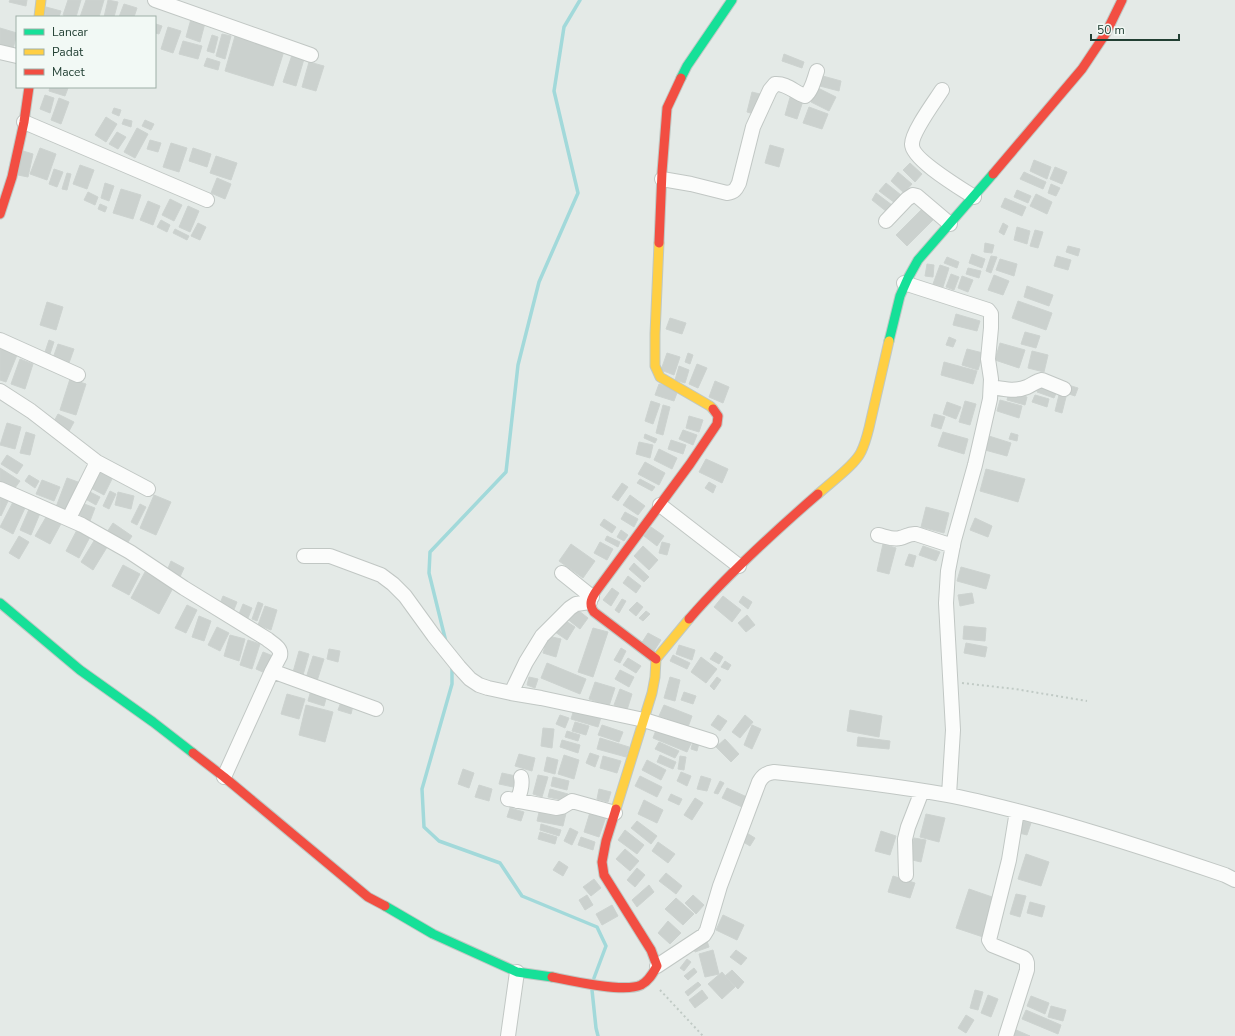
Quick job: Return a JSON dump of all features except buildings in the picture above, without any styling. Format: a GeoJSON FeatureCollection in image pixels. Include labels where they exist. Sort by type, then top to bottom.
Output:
{"type":"FeatureCollection","features":[{"type":"Feature","properties":{"kind":"street"},"geometry":{"type":"LineString","coordinates":[[38,16],[41,0]]}},
{"type":"Feature","properties":{"kind":"street"},"geometry":{"type":"LineString","coordinates":[[155,0],[310,55]]}},
{"type":"Feature","properties":{"kind":"street"},"geometry":{"type":"LineString","coordinates":[[656,659],[594,612],[591,609],[591,600],[690,464],[717,424],[718,420],[716,411],[710,406],[660,377],[655,366],[655,334],[662,179],[667,108],[687,66],[732,0]]}},
{"type":"Feature","properties":{"kind":"street"},"geometry":{"type":"LineString","coordinates":[[657,966],[651,950],[604,875],[602,869],[606,841],[652,693],[656,659],[705,601],[739,566],[796,513],[848,468],[861,453],[868,434],[886,351],[904,283],[918,260],[974,197],[1082,69],[1106,33],[1122,0]]}},
{"type":"Feature","properties":{"kind":"street"},"geometry":{"type":"LineString","coordinates":[[0,52],[16,56]]}},
{"type":"Feature","properties":{"kind":"street"},"geometry":{"type":"LineString","coordinates":[[662,179],[691,184],[727,193],[735,191],[739,183],[753,127],[770,90],[775,84],[780,84],[805,96],[810,90],[817,71]]}},
{"type":"Feature","properties":{"kind":"street"},"geometry":{"type":"LineString","coordinates":[[0,214],[12,177],[24,122],[29,88]]}},
{"type":"Feature","properties":{"kind":"street"},"geometry":{"type":"LineString","coordinates":[[942,90],[930,107],[913,138],[912,149],[916,155],[939,174],[974,197]]}},
{"type":"Feature","properties":{"kind":"street"},"geometry":{"type":"LineString","coordinates":[[24,122],[207,200]]}},
{"type":"Feature","properties":{"kind":"street"},"geometry":{"type":"LineString","coordinates":[[886,221],[907,199],[913,195],[918,196],[950,224]]}},
{"type":"Feature","properties":{"kind":"street"},"geometry":{"type":"LineString","coordinates":[[904,283],[990,311],[991,314],[988,359],[991,387],[987,413],[975,465],[952,546],[948,571],[946,603],[953,730],[949,795]]}},
{"type":"Feature","properties":{"kind":"street"},"geometry":{"type":"LineString","coordinates":[[0,340],[78,375]]}},
{"type":"Feature","properties":{"kind":"street"},"geometry":{"type":"LineString","coordinates":[[991,387],[1018,390],[1042,380],[1064,389]]}},
{"type":"Feature","properties":{"kind":"street"},"geometry":{"type":"LineString","coordinates":[[0,391],[31,411],[97,462],[148,489]]}},
{"type":"Feature","properties":{"kind":"street"},"geometry":{"type":"LineString","coordinates":[[70,518],[97,462]]}},
{"type":"Feature","properties":{"kind":"street"},"geometry":{"type":"LineString","coordinates":[[0,489],[70,518],[130,552],[184,588],[267,639],[279,649],[281,654],[224,778]]}},
{"type":"Feature","properties":{"kind":"street"},"geometry":{"type":"LineString","coordinates":[[660,505],[739,566]]}},
{"type":"Feature","properties":{"kind":"street"},"geometry":{"type":"LineString","coordinates":[[878,535],[896,539],[910,533],[952,546]]}},
{"type":"Feature","properties":{"kind":"street"},"geometry":{"type":"LineString","coordinates":[[304,556],[330,556],[381,575],[393,584],[404,596],[459,667],[478,685],[644,720],[711,741]]}},
{"type":"Feature","properties":{"kind":"street"},"geometry":{"type":"LineString","coordinates":[[562,573],[591,600]]}},
{"type":"Feature","properties":{"kind":"street"},"geometry":{"type":"LineString","coordinates":[[511,693],[526,662],[542,636],[570,608],[576,604],[591,600]]}},
{"type":"Feature","properties":{"kind":"street"},"geometry":{"type":"LineString","coordinates":[[0,604],[80,670],[153,722],[224,778],[368,897],[433,934],[517,972],[625,988],[645,984],[650,979],[657,966],[704,935],[707,930],[720,886],[759,782],[767,773],[774,772],[949,795],[1017,811],[1090,831],[1225,875],[1235,880]]}},
{"type":"Feature","properties":{"kind":"street"},"geometry":{"type":"LineString","coordinates":[[272,671],[376,709]]}},
{"type":"Feature","properties":{"kind":"street"},"geometry":{"type":"LineString","coordinates":[[521,778],[521,786],[513,800],[557,808],[562,807],[572,801],[615,813]]}},
{"type":"Feature","properties":{"kind":"street"},"geometry":{"type":"LineString","coordinates":[[906,875],[905,839],[908,827],[922,792]]}},
{"type":"Feature","properties":{"kind":"street"},"geometry":{"type":"LineString","coordinates":[[1006,1036],[1025,980],[1028,966],[1024,958],[992,945],[989,940],[1009,860],[1017,811]]}},
{"type":"Feature","properties":{"kind":"street"},"geometry":{"type":"LineString","coordinates":[[508,1036],[517,972]]}},
{"type":"Feature","properties":{"kind":"path"},"geometry":{"type":"LineString","coordinates":[[951,682],[1015,689],[1087,701]]}},
{"type":"Feature","properties":{"kind":"path"},"geometry":{"type":"LineString","coordinates":[[650,979],[702,1036]]}},
{"type":"Feature","properties":{"kind":"waterway"},"geometry":{"type":"LineString","coordinates":[[446,642],[429,573],[430,552],[506,472],[518,365],[539,282],[578,193],[554,91],[564,27],[580,0]]}},
{"type":"Feature","properties":{"kind":"waterway"},"geometry":{"type":"LineString","coordinates":[[452,666],[452,684],[422,789],[424,827],[439,841],[500,863],[522,896],[597,927],[606,946],[594,978]]}},
{"type":"Feature","properties":{"kind":"waterway"},"geometry":{"type":"LineString","coordinates":[[592,990],[598,1036]]}},
{"type":"Feature","properties":{"kind":"traffic: fast"},"geometry":{"type":"LineString","coordinates":[[681,78],[687,66],[732,0]]}},
{"type":"Feature","properties":{"kind":"traffic: fast"},"geometry":{"type":"LineString","coordinates":[[889,341],[900,296],[918,260],[993,174]]}},
{"type":"Feature","properties":{"kind":"traffic: fast"},"geometry":{"type":"LineString","coordinates":[[0,603],[80,670],[153,722],[193,753]]}},
{"type":"Feature","properties":{"kind":"traffic: fast"},"geometry":{"type":"LineString","coordinates":[[385,906],[433,934],[517,972],[552,977]]}},
{"type":"Feature","properties":{"kind":"traffic: slow"},"geometry":{"type":"LineString","coordinates":[[39,16],[41,0]]}},
{"type":"Feature","properties":{"kind":"traffic: slow"},"geometry":{"type":"LineString","coordinates":[[659,243],[655,366],[660,377],[713,409]]}},
{"type":"Feature","properties":{"kind":"traffic: slow"},"geometry":{"type":"LineString","coordinates":[[818,494],[848,468],[858,457],[862,449],[866,440],[889,341]]}},
{"type":"Feature","properties":{"kind":"traffic: slow"},"geometry":{"type":"LineString","coordinates":[[616,809],[652,693],[656,659],[689,619]]}},
{"type":"Feature","properties":{"kind":"traffic: jam"},"geometry":{"type":"LineString","coordinates":[[993,174],[1082,69],[1106,33],[1122,0]]}},
{"type":"Feature","properties":{"kind":"traffic: jam"},"geometry":{"type":"LineString","coordinates":[[659,243],[662,172],[667,108],[681,78]]}},
{"type":"Feature","properties":{"kind":"traffic: jam"},"geometry":{"type":"LineString","coordinates":[[0,214],[12,177],[24,122],[29,88]]}},
{"type":"Feature","properties":{"kind":"traffic: jam"},"geometry":{"type":"LineString","coordinates":[[656,659],[594,612],[591,606],[591,601],[597,590],[690,464],[717,424],[718,416],[713,409]]}},
{"type":"Feature","properties":{"kind":"traffic: jam"},"geometry":{"type":"LineString","coordinates":[[689,619],[751,554],[818,494]]}},
{"type":"Feature","properties":{"kind":"traffic: jam"},"geometry":{"type":"LineString","coordinates":[[193,753],[368,897],[385,906]]}},
{"type":"Feature","properties":{"kind":"traffic: jam"},"geometry":{"type":"LineString","coordinates":[[552,977],[598,986],[623,988],[633,987],[641,985],[646,981],[657,966],[651,950],[604,875],[602,862],[606,841],[616,809]]}}]}
